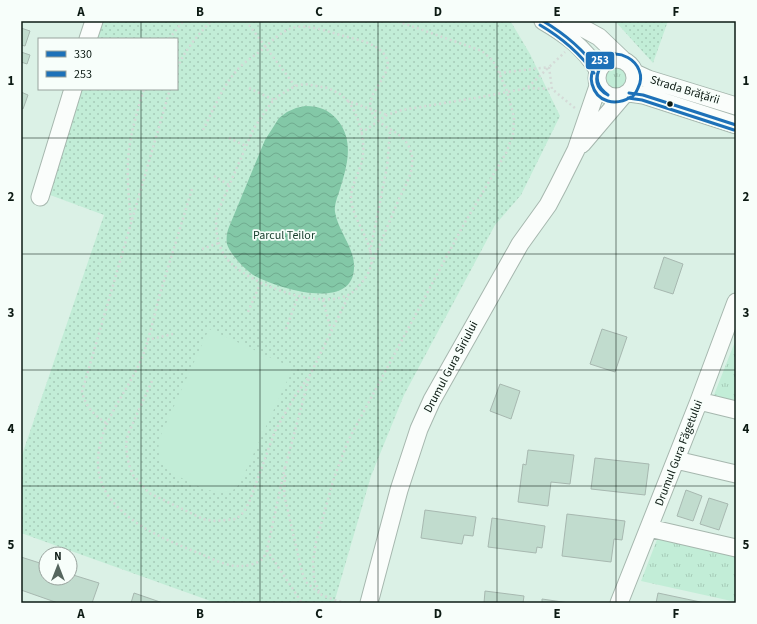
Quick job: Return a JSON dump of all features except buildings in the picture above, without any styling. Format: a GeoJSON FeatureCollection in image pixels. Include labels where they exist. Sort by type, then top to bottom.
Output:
{"type":"FeatureCollection","features":[{"type":"Feature","properties":{"kind":"street"},"geometry":{"type":"LineString","coordinates":[[88,38],[94,21]]}},
{"type":"Feature","properties":{"kind":"street"},"geometry":{"type":"LineString","coordinates":[[543,21],[579,45],[588,55],[598,78],[605,94],[616,98],[625,95],[634,84],[635,73],[627,62],[610,59],[601,66],[598,78]]}},
{"type":"Feature","properties":{"kind":"street"},"geometry":{"type":"LineString","coordinates":[[570,21],[599,36],[622,60]]}},
{"type":"Feature","properties":{"kind":"street","name":"Strada Brățării"},"geometry":{"type":"LineString","coordinates":[[635,73],[648,80],[735,101]]}},
{"type":"Feature","properties":{"kind":"street","name":"Drumul Gura Siriului"},"geometry":{"type":"LineString","coordinates":[[369,603],[399,490],[419,429],[432,400],[520,244],[548,205],[576,150],[588,118],[598,78]]}},
{"type":"Feature","properties":{"kind":"street"},"geometry":{"type":"LineString","coordinates":[[40,197],[73,90]]}},
{"type":"Feature","properties":{"kind":"street","name":"Drumul Gura Siriului"},"geometry":{"type":"LineString","coordinates":[[576,150],[625,95]]}},
{"type":"Feature","properties":{"kind":"street","name":"Strada Brățării"},"geometry":{"type":"LineString","coordinates":[[625,95],[643,96],[736,125]]}},
{"type":"Feature","properties":{"kind":"street","name":"Drumul Gura Făgetului"},"geometry":{"type":"LineString","coordinates":[[620,603],[736,302]]}},
{"type":"Feature","properties":{"kind":"street"},"geometry":{"type":"LineString","coordinates":[[699,401],[736,410]]}},
{"type":"Feature","properties":{"kind":"street"},"geometry":{"type":"LineString","coordinates":[[676,460],[736,474]]}},
{"type":"Feature","properties":{"kind":"street"},"geometry":{"type":"LineString","coordinates":[[649,528],[736,548]]}},
{"type":"Feature","properties":{"kind":"path"},"geometry":{"type":"LineString","coordinates":[[170,38],[183,21]]}},
{"type":"Feature","properties":{"kind":"path"},"geometry":{"type":"LineString","coordinates":[[178,66],[181,58],[193,41],[210,21]]}},
{"type":"Feature","properties":{"kind":"path"},"geometry":{"type":"LineString","coordinates":[[246,21],[295,86]]}},
{"type":"Feature","properties":{"kind":"path"},"geometry":{"type":"LineString","coordinates":[[320,594],[314,579],[313,562],[316,542],[334,478],[348,441],[464,224],[506,153],[515,126],[507,92],[491,59],[482,51],[397,21]]}},
{"type":"Feature","properties":{"kind":"path"},"geometry":{"type":"LineString","coordinates":[[152,381],[128,434],[126,444],[129,465],[133,475],[149,493],[203,519],[215,521],[236,519],[244,512],[250,500],[274,431],[295,396],[310,375],[349,295],[359,287],[368,274],[412,166],[412,156],[407,143],[401,136],[378,121],[371,110],[370,101],[372,94],[383,78],[387,67],[387,59],[380,50],[369,43],[314,27],[295,27],[287,30],[240,67],[224,89],[203,130]]}},
{"type":"Feature","properties":{"kind":"path"},"geometry":{"type":"LineString","coordinates":[[528,88],[567,50]]}},
{"type":"Feature","properties":{"kind":"path"},"geometry":{"type":"LineString","coordinates":[[499,73],[549,67]]}},
{"type":"Feature","properties":{"kind":"path"},"geometry":{"type":"LineString","coordinates":[[549,67],[552,89]]}},
{"type":"Feature","properties":{"kind":"path"},"geometry":{"type":"LineString","coordinates":[[349,295],[323,300],[286,293],[252,278],[228,260],[219,243],[216,230],[216,216],[257,122],[274,100],[295,86],[305,84],[328,88],[340,94],[348,101],[356,112],[360,122],[363,150],[362,161],[351,194],[352,205],[370,252]]}},
{"type":"Feature","properties":{"kind":"path"},"geometry":{"type":"LineString","coordinates":[[249,88],[274,100]]}},
{"type":"Feature","properties":{"kind":"path"},"geometry":{"type":"LineString","coordinates":[[361,133],[387,115],[402,110],[528,88],[552,89],[588,118]]}},
{"type":"Feature","properties":{"kind":"path"},"geometry":{"type":"LineString","coordinates":[[131,223],[128,188],[128,160],[135,121],[144,90]]}},
{"type":"Feature","properties":{"kind":"path"},"geometry":{"type":"LineString","coordinates":[[106,422],[95,415],[85,402],[82,392],[170,90]]}},
{"type":"Feature","properties":{"kind":"path"},"geometry":{"type":"LineString","coordinates":[[348,101],[387,115]]}},
{"type":"Feature","properties":{"kind":"path"},"geometry":{"type":"LineString","coordinates":[[371,265],[370,252],[387,167],[390,130]]}},
{"type":"Feature","properties":{"kind":"path"},"geometry":{"type":"LineString","coordinates":[[229,138],[246,146]]}},
{"type":"Feature","properties":{"kind":"path"},"geometry":{"type":"LineString","coordinates":[[214,176],[229,185]]}},
{"type":"Feature","properties":{"kind":"path"},"geometry":{"type":"LineString","coordinates":[[192,189],[137,370],[106,422],[98,455],[98,468],[105,491],[115,504],[130,518],[154,533],[175,543],[221,563],[230,565],[250,565],[262,560],[267,550],[285,467],[310,375]]}},
{"type":"Feature","properties":{"kind":"path"},"geometry":{"type":"LineString","coordinates":[[202,249],[219,243]]}},
{"type":"Feature","properties":{"kind":"path"},"geometry":{"type":"LineString","coordinates":[[248,312],[260,282]]}},
{"type":"Feature","properties":{"kind":"path"},"geometry":{"type":"LineString","coordinates":[[286,329],[298,296]]}},
{"type":"Feature","properties":{"kind":"path"},"geometry":{"type":"LineString","coordinates":[[323,300],[331,331]]}},
{"type":"Feature","properties":{"kind":"path"},"geometry":{"type":"LineString","coordinates":[[147,340],[173,334]]}},
{"type":"Feature","properties":{"kind":"path"},"geometry":{"type":"LineString","coordinates":[[285,467],[284,494],[302,572],[306,582],[320,594],[346,603]]}},
{"type":"Feature","properties":{"kind":"path"},"geometry":{"type":"LineString","coordinates":[[267,550],[302,603]]}},
{"type":"Feature","properties":{"kind":"green space","name":"Parcul Teilor"},"geometry":{"type":"Polygon","coordinates":[[[102,21],[510,21],[530,54],[560,116],[521,195],[495,225],[404,395],[371,476],[334,603],[216,603],[78,553],[78,546],[57,546],[21,533],[21,458],[104,215],[50,195],[82,90],[178,90],[178,38],[96,38],[102,21]]]}},
{"type":"Feature","properties":{"kind":"green space"},"geometry":{"type":"Polygon","coordinates":[[[615,21],[668,21],[653,63],[615,21]]]}},
{"type":"Feature","properties":{"kind":"green space"},"geometry":{"type":"Polygon","coordinates":[[[612,67],[620,67],[627,74],[627,82],[620,89],[612,89],[605,82],[605,74],[612,67]]]}},
{"type":"Feature","properties":{"kind":"green space"},"geometry":{"type":"Polygon","coordinates":[[[209,329],[293,368],[240,483],[233,490],[223,492],[215,492],[198,486],[169,471],[165,468],[159,456],[160,437],[209,329]]]}},
{"type":"Feature","properties":{"kind":"green space"},"geometry":{"type":"Polygon","coordinates":[[[736,339],[736,405],[712,400],[736,339]]]}},
{"type":"Feature","properties":{"kind":"green space"},"geometry":{"type":"Polygon","coordinates":[[[658,537],[736,555],[736,602],[641,581],[658,537]]]}},
{"type":"Feature","properties":{"kind":"water"},"geometry":{"type":"Polygon","coordinates":[[[305,106],[320,108],[332,114],[344,130],[348,146],[347,163],[335,212],[339,226],[349,246],[354,266],[351,280],[342,289],[329,293],[296,291],[255,276],[247,270],[231,253],[227,244],[229,227],[265,140],[279,118],[287,112],[305,106]]]}},
{"type":"Feature","properties":{"kind":"transit line","name":"330"},"geometry":{"type":"LineString","coordinates":[[543,21],[573,42],[598,70]]}},
{"type":"Feature","properties":{"kind":"transit line","name":"253"},"geometry":{"type":"LineString","coordinates":[[540,25],[570,46],[594,73]]}},
{"type":"Feature","properties":{"kind":"transit line","name":"253"},"geometry":{"type":"LineString","coordinates":[[631,97],[625,100],[613,102],[603,99],[594,90],[591,81],[592,72],[602,58],[611,55],[620,55],[635,63],[639,70],[641,79],[638,89],[633,96]]}},
{"type":"Feature","properties":{"kind":"transit line","name":"330"},"geometry":{"type":"LineString","coordinates":[[601,66],[597,78],[601,89],[608,95]]}},
{"type":"Feature","properties":{"kind":"transit line","name":"330"},"geometry":{"type":"LineString","coordinates":[[601,66],[597,75],[597,82],[600,89],[608,95]]}},
{"type":"Feature","properties":{"kind":"transit line","name":"330"},"geometry":{"type":"LineString","coordinates":[[629,93],[643,95],[736,125]]}},
{"type":"Feature","properties":{"kind":"transit line","name":"253"},"geometry":{"type":"LineString","coordinates":[[628,98],[642,100],[734,130]]}}]}
